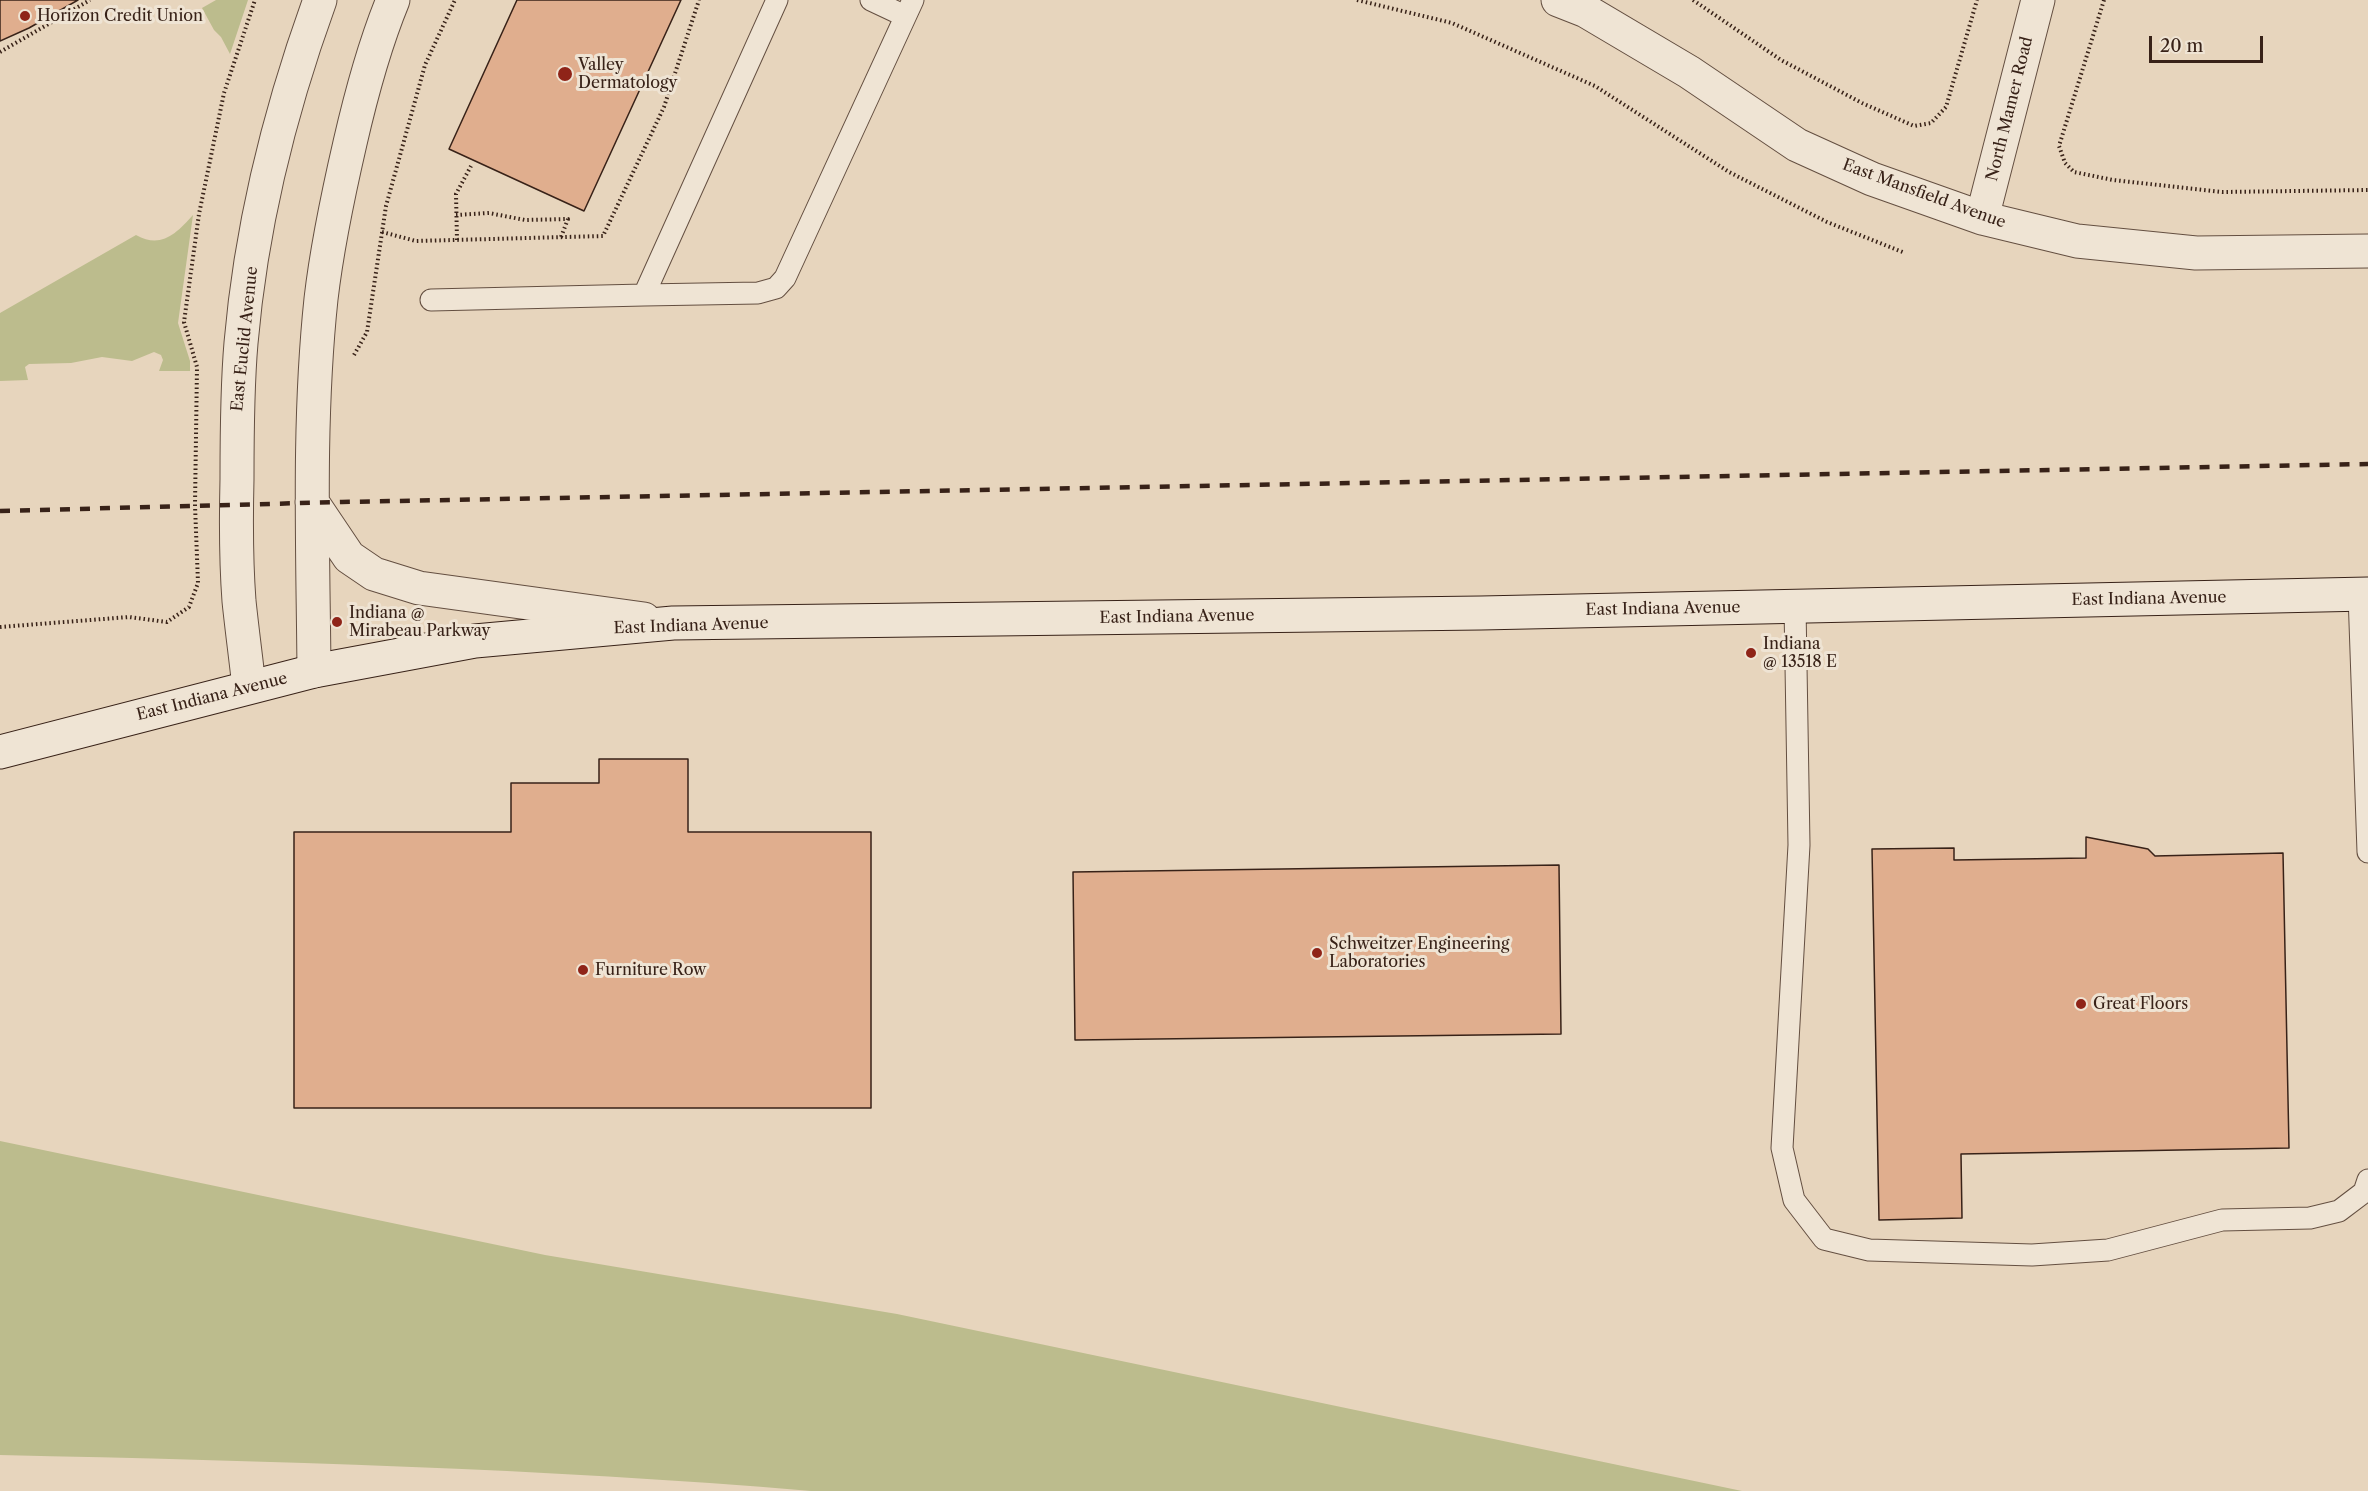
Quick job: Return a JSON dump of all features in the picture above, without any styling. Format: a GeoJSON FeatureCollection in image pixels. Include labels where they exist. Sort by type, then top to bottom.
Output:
{"type":"FeatureCollection","features":[{"type":"Feature","properties":{"kind":"street","name":"East Euclid Avenue"},"geometry":{"type":"LineString","coordinates":[[249,687],[239,600],[237,525],[237,396],[241,342],[247,290],[271,160],[308,32],[321,0]]}},
{"type":"Feature","properties":{"kind":"street"},"geometry":{"type":"LineString","coordinates":[[314,671],[312,502],[321,301],[329,240],[361,95],[393,0]]}},
{"type":"Feature","properties":{"kind":"street","name":"East Mansfield Avenue"},"geometry":{"type":"LineString","coordinates":[[1558,0],[1586,11],[1689,72],[1797,145],[1872,179],[1982,218],[2077,241],[2196,253],[2368,251]]}},
{"type":"Feature","properties":{"kind":"street","name":"North Mamer Road"},"geometry":{"type":"LineString","coordinates":[[1982,218],[2038,0]]}},
{"type":"Feature","properties":{"kind":"street"},"geometry":{"type":"LineString","coordinates":[[312,502],[349,557],[374,574],[420,588],[673,624]]}},
{"type":"Feature","properties":{"kind":"street","name":"East Indiana Avenue"},"geometry":{"type":"LineString","coordinates":[[0,752],[314,671],[475,641],[673,624],[1481,613],[2363,594]]}},
{"type":"Feature","properties":{"kind":"lane"},"geometry":{"type":"LineString","coordinates":[[644,295],[777,0]]}},
{"type":"Feature","properties":{"kind":"lane"},"geometry":{"type":"LineString","coordinates":[[431,300],[758,293],[776,288],[785,278],[909,8],[871,0]]}},
{"type":"Feature","properties":{"kind":"lane"},"geometry":{"type":"LineString","coordinates":[[2363,594],[2368,852]]}},
{"type":"Feature","properties":{"kind":"lane"},"geometry":{"type":"LineString","coordinates":[[1795,606],[1799,845],[1782,1148],[1794,1200],[1824,1239],[1869,1250],[2032,1255],[2108,1250],[2222,1220],[2310,1218],[2339,1211],[2364,1192],[2368,1180]]}},
{"type":"Feature","properties":{"kind":"path"},"geometry":{"type":"LineString","coordinates":[[0,52],[90,0]]}},
{"type":"Feature","properties":{"kind":"path"},"geometry":{"type":"LineString","coordinates":[[0,627],[129,617],[167,622],[189,607],[198,583],[195,505],[197,367],[184,322],[199,214],[224,93],[255,0]]}},
{"type":"Feature","properties":{"kind":"path"},"geometry":{"type":"LineString","coordinates":[[352,358],[367,332],[386,206],[426,65],[455,0]]}},
{"type":"Feature","properties":{"kind":"path"},"geometry":{"type":"LineString","coordinates":[[382,232],[417,241],[603,236],[664,107],[699,0]]}},
{"type":"Feature","properties":{"kind":"path"},"geometry":{"type":"LineString","coordinates":[[1357,0],[1452,23],[1595,86],[1729,172],[1827,222],[1905,253]]}},
{"type":"Feature","properties":{"kind":"path"},"geometry":{"type":"LineString","coordinates":[[1693,0],[1781,60],[1862,104],[1914,126],[1931,123],[1946,107],[1977,0]]}},
{"type":"Feature","properties":{"kind":"path"},"geometry":{"type":"LineString","coordinates":[[2103,0],[2059,146],[2064,163],[2073,172],[2113,180],[2222,192],[2368,190]]}},
{"type":"Feature","properties":{"kind":"path"},"geometry":{"type":"LineString","coordinates":[[457,240],[456,194],[471,166]]}},
{"type":"Feature","properties":{"kind":"path"},"geometry":{"type":"LineString","coordinates":[[456,214],[489,213],[525,220],[568,219],[561,237]]}},
{"type":"Feature","properties":{"kind":"green space"},"geometry":{"type":"Polygon","coordinates":[[[216,0],[248,0],[230,54],[202,8],[216,0]]]}},
{"type":"Feature","properties":{"kind":"green space"},"geometry":{"type":"Polygon","coordinates":[[[193,215],[178,323],[190,361],[190,371],[159,371],[163,360],[161,355],[154,352],[132,361],[102,357],[71,363],[29,364],[25,367],[28,380],[0,381],[0,313],[136,235],[153,240],[168,237],[193,215]]]}},
{"type":"Feature","properties":{"kind":"green space"},"geometry":{"type":"Polygon","coordinates":[[[0,1141],[545,1255],[897,1314],[1742,1491],[811,1491],[507,1471],[0,1455],[0,1141]]]}},
{"type":"Feature","properties":{"kind":"building","name":"Horizon Credit Union"},"geometry":{"type":"Polygon","coordinates":[[[0,0],[78,0],[29,28],[0,41],[0,0]]]}},
{"type":"Feature","properties":{"kind":"building","name":"Valley Dermatology"},"geometry":{"type":"Polygon","coordinates":[[[517,0],[681,0],[584,211],[449,149],[517,0]]]}},
{"type":"Feature","properties":{"kind":"building","name":"Furniture Row"},"geometry":{"type":"Polygon","coordinates":[[[599,759],[688,759],[688,832],[871,832],[871,1108],[294,1108],[294,832],[511,832],[511,783],[599,783],[599,759]]]}},
{"type":"Feature","properties":{"kind":"building","name":"Great Floors"},"geometry":{"type":"Polygon","coordinates":[[[2086,837],[2148,849],[2155,856],[2283,853],[2289,1148],[1961,1154],[1962,1218],[1879,1220],[1872,849],[1954,848],[1954,860],[2086,858],[2086,837]]]}},
{"type":"Feature","properties":{"kind":"building","name":"Schweitzer Engineering Laboratories"},"geometry":{"type":"Polygon","coordinates":[[[1559,865],[1561,1034],[1075,1040],[1073,872],[1559,865]]]}},
{"type":"Feature","properties":{"kind":"railway"},"geometry":{"type":"LineString","coordinates":[[0,511],[342,502],[2368,464]]}},
{"type":"Feature","properties":{"kind":"place","name":"Horizon Credit Union"},"geometry":{"type":"Point","coordinates":[25,16]}},
{"type":"Feature","properties":{"kind":"place","name":"Valley Dermatology"},"geometry":{"type":"Point","coordinates":[565,74]}},
{"type":"Feature","properties":{"kind":"place","name":"Indiana @ Mirabeau Parkway"},"geometry":{"type":"Point","coordinates":[337,622]}},
{"type":"Feature","properties":{"kind":"place","name":"Indiana @ 13518 E"},"geometry":{"type":"Point","coordinates":[1751,653]}},
{"type":"Feature","properties":{"kind":"place","name":"Schweitzer Engineering Laboratories"},"geometry":{"type":"Point","coordinates":[1317,953]}},
{"type":"Feature","properties":{"kind":"place","name":"Furniture Row"},"geometry":{"type":"Point","coordinates":[583,970]}},
{"type":"Feature","properties":{"kind":"place","name":"Great Floors"},"geometry":{"type":"Point","coordinates":[2081,1004]}}]}
